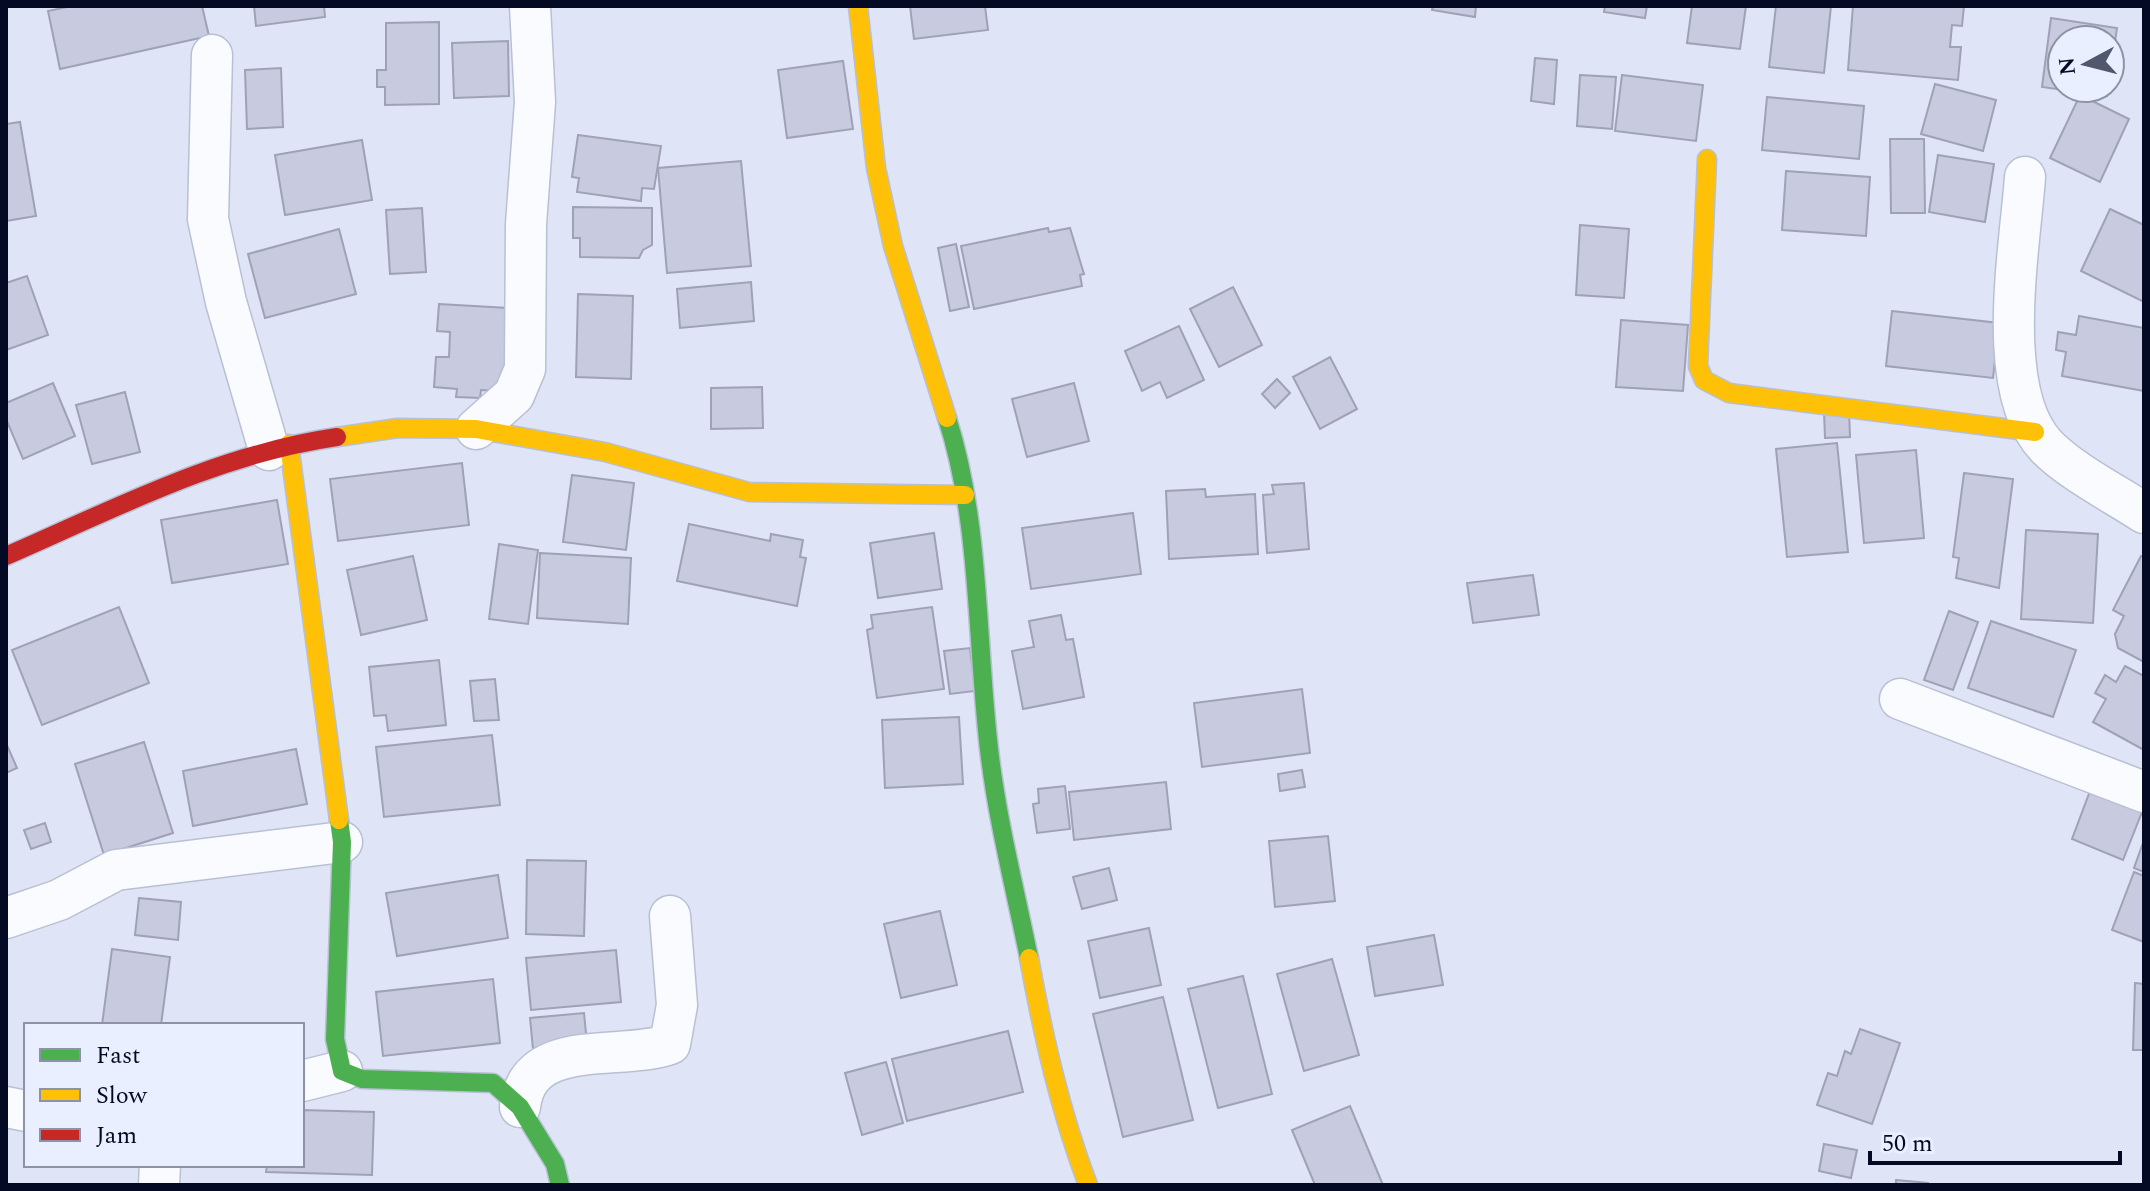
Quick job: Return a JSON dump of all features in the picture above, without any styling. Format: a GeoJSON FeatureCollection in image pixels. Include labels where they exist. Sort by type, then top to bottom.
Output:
{"type":"FeatureCollection","features":[{"type":"Feature","properties":{"kind":"street"},"geometry":{"type":"LineString","coordinates":[[476,429],[514,395],[525,369],[526,224],[535,102],[530,6]]}},
{"type":"Feature","properties":{"kind":"street"},"geometry":{"type":"LineString","coordinates":[[858,6],[876,168],[893,246],[958,452],[965,495],[989,751],[1044,1038],[1072,1143],[1088,1185]]}},
{"type":"Feature","properties":{"kind":"street"},"geometry":{"type":"LineString","coordinates":[[212,55],[208,219],[226,302],[279,447],[342,842],[335,1039],[342,1071]]}},
{"type":"Feature","properties":{"kind":"street"},"geometry":{"type":"LineString","coordinates":[[1707,159],[1698,366],[1704,380],[1729,393],[2035,432]]}},
{"type":"Feature","properties":{"kind":"street"},"geometry":{"type":"LineString","coordinates":[[2025,177],[2014,335],[2020,384],[2035,432],[2048,448],[2144,513]]}},
{"type":"Feature","properties":{"kind":"street"},"geometry":{"type":"LineString","coordinates":[[6,556],[208,468],[279,447],[398,428],[476,429],[605,452],[749,492],[965,495]]}},
{"type":"Feature","properties":{"kind":"street"},"geometry":{"type":"LineString","coordinates":[[1900,699],[2144,792]]}},
{"type":"Feature","properties":{"kind":"street"},"geometry":{"type":"LineString","coordinates":[[6,918],[59,900],[116,870],[342,842]]}},
{"type":"Feature","properties":{"kind":"street"},"geometry":{"type":"LineString","coordinates":[[520,1107],[523,1087],[531,1075],[545,1065],[574,1056],[654,1050],[670,1044],[677,1005],[670,916]]}},
{"type":"Feature","properties":{"kind":"street"},"geometry":{"type":"LineString","coordinates":[[304,1080],[342,1071],[373,1080],[493,1083],[520,1107],[555,1164],[560,1185]]}},
{"type":"Feature","properties":{"kind":"building"},"geometry":{"type":"Polygon","coordinates":[[[72,6],[202,6],[209,36],[60,69],[48,11],[72,6]]]}},
{"type":"Feature","properties":{"kind":"building"},"geometry":{"type":"Polygon","coordinates":[[[254,6],[324,6],[325,17],[256,26],[254,6]]]}},
{"type":"Feature","properties":{"kind":"building"},"geometry":{"type":"Polygon","coordinates":[[[910,6],[985,6],[988,30],[914,39],[910,6]]]}},
{"type":"Feature","properties":{"kind":"building"},"geometry":{"type":"Polygon","coordinates":[[[1433,6],[1476,6],[1475,17],[1432,10],[1433,6]]]}},
{"type":"Feature","properties":{"kind":"building"},"geometry":{"type":"Polygon","coordinates":[[[1605,6],[1647,6],[1645,18],[1604,12],[1605,6]]]}},
{"type":"Feature","properties":{"kind":"building"},"geometry":{"type":"Polygon","coordinates":[[[1692,6],[1746,6],[1740,49],[1687,43],[1692,6]]]}},
{"type":"Feature","properties":{"kind":"building"},"geometry":{"type":"Polygon","coordinates":[[[1776,6],[1831,6],[1824,73],[1769,67],[1776,6]]]}},
{"type":"Feature","properties":{"kind":"building"},"geometry":{"type":"Polygon","coordinates":[[[1853,6],[1964,6],[1962,26],[1952,25],[1950,47],[1961,47],[1958,80],[1848,70],[1853,6]]]}},
{"type":"Feature","properties":{"kind":"building"},"geometry":{"type":"Polygon","coordinates":[[[2051,18],[2091,24],[2050,24],[2051,18]]]}},
{"type":"Feature","properties":{"kind":"building"},"geometry":{"type":"Polygon","coordinates":[[[439,22],[439,104],[385,105],[385,87],[377,87],[377,70],[386,70],[386,23],[439,22]]]}},
{"type":"Feature","properties":{"kind":"building"},"geometry":{"type":"Polygon","coordinates":[[[508,41],[509,96],[454,98],[452,43],[508,41]]]}},
{"type":"Feature","properties":{"kind":"building"},"geometry":{"type":"Polygon","coordinates":[[[2046,56],[2046,88],[2042,87],[2046,56]]]}},
{"type":"Feature","properties":{"kind":"building"},"geometry":{"type":"Polygon","coordinates":[[[1535,58],[1557,60],[1554,104],[1531,101],[1535,58]]]}},
{"type":"Feature","properties":{"kind":"building"},"geometry":{"type":"Polygon","coordinates":[[[843,61],[853,129],[787,138],[778,70],[843,61]]]}},
{"type":"Feature","properties":{"kind":"building"},"geometry":{"type":"Polygon","coordinates":[[[281,68],[283,127],[247,129],[245,70],[281,68]]]}},
{"type":"Feature","properties":{"kind":"building"},"geometry":{"type":"Polygon","coordinates":[[[1580,75],[1616,77],[1612,129],[1577,126],[1580,75]]]}},
{"type":"Feature","properties":{"kind":"building"},"geometry":{"type":"Polygon","coordinates":[[[1622,75],[1703,85],[1696,141],[1615,131],[1622,75]]]}},
{"type":"Feature","properties":{"kind":"building"},"geometry":{"type":"Polygon","coordinates":[[[1935,84],[1996,100],[1983,151],[1921,134],[1935,84]]]}},
{"type":"Feature","properties":{"kind":"building"},"geometry":{"type":"Polygon","coordinates":[[[1767,97],[1864,106],[1859,159],[1762,150],[1767,97]]]}},
{"type":"Feature","properties":{"kind":"building"},"geometry":{"type":"Polygon","coordinates":[[[2076,104],[2098,104],[2129,119],[2100,182],[2050,158],[2076,104]]]}},
{"type":"Feature","properties":{"kind":"building"},"geometry":{"type":"Polygon","coordinates":[[[20,122],[36,216],[6,221],[6,124],[20,122]]]}},
{"type":"Feature","properties":{"kind":"building"},"geometry":{"type":"Polygon","coordinates":[[[578,135],[661,146],[654,189],[642,188],[641,201],[577,192],[579,178],[572,177],[578,135]]]}},
{"type":"Feature","properties":{"kind":"building"},"geometry":{"type":"Polygon","coordinates":[[[1890,139],[1924,139],[1925,213],[1891,213],[1890,139]]]}},
{"type":"Feature","properties":{"kind":"building"},"geometry":{"type":"Polygon","coordinates":[[[362,140],[372,200],[285,215],[275,155],[362,140]]]}},
{"type":"Feature","properties":{"kind":"building"},"geometry":{"type":"Polygon","coordinates":[[[1938,155],[1994,164],[1985,222],[1929,212],[1938,155]]]}},
{"type":"Feature","properties":{"kind":"building"},"geometry":{"type":"Polygon","coordinates":[[[741,161],[751,266],[667,273],[658,168],[741,161]]]}},
{"type":"Feature","properties":{"kind":"building"},"geometry":{"type":"Polygon","coordinates":[[[1786,171],[1870,177],[1866,236],[1782,230],[1786,171]]]}},
{"type":"Feature","properties":{"kind":"building"},"geometry":{"type":"Polygon","coordinates":[[[573,207],[652,208],[652,245],[643,250],[639,258],[580,257],[580,238],[573,238],[573,207]]]}},
{"type":"Feature","properties":{"kind":"building"},"geometry":{"type":"Polygon","coordinates":[[[422,208],[426,272],[390,274],[386,210],[422,208]]]}},
{"type":"Feature","properties":{"kind":"building"},"geometry":{"type":"Polygon","coordinates":[[[2110,209],[2144,225],[2144,302],[2081,271],[2110,209]]]}},
{"type":"Feature","properties":{"kind":"building"},"geometry":{"type":"Polygon","coordinates":[[[1580,225],[1629,229],[1624,298],[1576,295],[1580,225]]]}},
{"type":"Feature","properties":{"kind":"building"},"geometry":{"type":"Polygon","coordinates":[[[1048,228],[1049,232],[1070,228],[1084,274],[1080,275],[1082,286],[974,309],[961,246],[1048,228]]]}},
{"type":"Feature","properties":{"kind":"building"},"geometry":{"type":"Polygon","coordinates":[[[339,229],[356,294],[265,318],[248,254],[339,229]]]}},
{"type":"Feature","properties":{"kind":"building"},"geometry":{"type":"Polygon","coordinates":[[[956,244],[969,307],[950,311],[938,248],[956,244]]]}},
{"type":"Feature","properties":{"kind":"building"},"geometry":{"type":"Polygon","coordinates":[[[27,276],[48,335],[6,350],[6,283],[27,276]]]}},
{"type":"Feature","properties":{"kind":"building"},"geometry":{"type":"Polygon","coordinates":[[[751,282],[754,321],[680,328],[677,289],[751,282]]]}},
{"type":"Feature","properties":{"kind":"building"},"geometry":{"type":"Polygon","coordinates":[[[1233,287],[1262,345],[1219,367],[1190,309],[1233,287]]]}},
{"type":"Feature","properties":{"kind":"building"},"geometry":{"type":"Polygon","coordinates":[[[578,294],[633,296],[631,379],[576,377],[578,294]]]}},
{"type":"Feature","properties":{"kind":"building"},"geometry":{"type":"Polygon","coordinates":[[[439,304],[508,308],[504,391],[481,390],[480,398],[456,397],[457,389],[434,387],[436,357],[449,357],[450,332],[437,331],[439,304]]]}},
{"type":"Feature","properties":{"kind":"building"},"geometry":{"type":"Polygon","coordinates":[[[1892,311],[1999,323],[1993,378],[1886,366],[1892,311]]]}},
{"type":"Feature","properties":{"kind":"building"},"geometry":{"type":"Polygon","coordinates":[[[2079,316],[2144,328],[2144,391],[2062,376],[2066,352],[2056,350],[2058,332],[2076,335],[2079,316]]]}},
{"type":"Feature","properties":{"kind":"building"},"geometry":{"type":"Polygon","coordinates":[[[1621,320],[1688,325],[1683,391],[1616,387],[1621,320]]]}},
{"type":"Feature","properties":{"kind":"building"},"geometry":{"type":"Polygon","coordinates":[[[1179,326],[1204,380],[1167,398],[1160,382],[1142,391],[1125,351],[1179,326]]]}},
{"type":"Feature","properties":{"kind":"building"},"geometry":{"type":"Polygon","coordinates":[[[1330,357],[1357,409],[1320,429],[1293,377],[1330,357]]]}},
{"type":"Feature","properties":{"kind":"building"},"geometry":{"type":"Polygon","coordinates":[[[1277,379],[1290,393],[1275,408],[1262,394],[1277,379]]]}},
{"type":"Feature","properties":{"kind":"building"},"geometry":{"type":"Polygon","coordinates":[[[53,383],[75,436],[23,459],[6,419],[6,403],[53,383]]]}},
{"type":"Feature","properties":{"kind":"building"},"geometry":{"type":"Polygon","coordinates":[[[1074,383],[1089,441],[1027,457],[1012,399],[1074,383]]]}},
{"type":"Feature","properties":{"kind":"building"},"geometry":{"type":"Polygon","coordinates":[[[762,387],[763,428],[711,429],[711,388],[762,387]]]}},
{"type":"Feature","properties":{"kind":"building"},"geometry":{"type":"Polygon","coordinates":[[[125,392],[140,452],[92,464],[76,405],[125,392]]]}},
{"type":"Feature","properties":{"kind":"building"},"geometry":{"type":"Polygon","coordinates":[[[1849,411],[1850,437],[1825,438],[1824,412],[1849,411]]]}},
{"type":"Feature","properties":{"kind":"building"},"geometry":{"type":"Polygon","coordinates":[[[1837,443],[1848,552],[1787,557],[1776,449],[1837,443]]]}},
{"type":"Feature","properties":{"kind":"building"},"geometry":{"type":"Polygon","coordinates":[[[1916,450],[1924,538],[1864,543],[1856,455],[1916,450]]]}},
{"type":"Feature","properties":{"kind":"building"},"geometry":{"type":"Polygon","coordinates":[[[462,463],[469,525],[338,541],[330,479],[462,463]]]}},
{"type":"Feature","properties":{"kind":"building"},"geometry":{"type":"Polygon","coordinates":[[[1964,473],[2013,479],[1999,588],[1956,578],[1959,558],[1953,557],[1964,473]]]}},
{"type":"Feature","properties":{"kind":"building"},"geometry":{"type":"Polygon","coordinates":[[[572,475],[634,483],[626,550],[563,542],[572,475]]]}},
{"type":"Feature","properties":{"kind":"building"},"geometry":{"type":"Polygon","coordinates":[[[1304,483],[1309,549],[1267,553],[1263,495],[1274,494],[1272,485],[1304,483]]]}},
{"type":"Feature","properties":{"kind":"building"},"geometry":{"type":"Polygon","coordinates":[[[1205,489],[1206,497],[1255,494],[1258,554],[1169,559],[1166,491],[1205,489]]]}},
{"type":"Feature","properties":{"kind":"building"},"geometry":{"type":"Polygon","coordinates":[[[277,500],[288,564],[172,583],[161,520],[277,500]]]}},
{"type":"Feature","properties":{"kind":"building"},"geometry":{"type":"Polygon","coordinates":[[[1133,513],[1141,574],[1031,589],[1022,528],[1133,513]]]}},
{"type":"Feature","properties":{"kind":"building"},"geometry":{"type":"Polygon","coordinates":[[[689,524],[770,541],[771,534],[803,540],[800,557],[806,558],[797,606],[677,581],[689,524]]]}},
{"type":"Feature","properties":{"kind":"building"},"geometry":{"type":"Polygon","coordinates":[[[2026,530],[2098,534],[2093,623],[2021,619],[2026,530]]]}},
{"type":"Feature","properties":{"kind":"building"},"geometry":{"type":"Polygon","coordinates":[[[934,533],[942,589],[878,598],[870,543],[934,533]]]}},
{"type":"Feature","properties":{"kind":"building"},"geometry":{"type":"Polygon","coordinates":[[[499,544],[538,550],[528,624],[489,619],[499,544]]]}},
{"type":"Feature","properties":{"kind":"building"},"geometry":{"type":"Polygon","coordinates":[[[540,553],[631,558],[628,624],[537,618],[540,553]]]}},
{"type":"Feature","properties":{"kind":"building"},"geometry":{"type":"Polygon","coordinates":[[[413,556],[427,620],[361,635],[347,570],[413,556]]]}},
{"type":"Feature","properties":{"kind":"building"},"geometry":{"type":"Polygon","coordinates":[[[2141,556],[2144,558],[2144,662],[2118,648],[2115,634],[2124,616],[2113,610],[2141,556]]]}},
{"type":"Feature","properties":{"kind":"building"},"geometry":{"type":"Polygon","coordinates":[[[1533,575],[1539,615],[1473,623],[1467,583],[1533,575]]]}},
{"type":"Feature","properties":{"kind":"building"},"geometry":{"type":"Polygon","coordinates":[[[119,607],[149,683],[42,725],[12,650],[119,607]]]}},
{"type":"Feature","properties":{"kind":"building"},"geometry":{"type":"Polygon","coordinates":[[[932,607],[944,689],[877,698],[867,630],[873,628],[871,615],[932,607]]]}},
{"type":"Feature","properties":{"kind":"building"},"geometry":{"type":"Polygon","coordinates":[[[1949,611],[1978,622],[1953,690],[1924,680],[1949,611]]]}},
{"type":"Feature","properties":{"kind":"building"},"geometry":{"type":"Polygon","coordinates":[[[1061,615],[1066,640],[1073,639],[1084,697],[1023,709],[1012,651],[1034,647],[1029,621],[1061,615]]]}},
{"type":"Feature","properties":{"kind":"building"},"geometry":{"type":"Polygon","coordinates":[[[1991,621],[2076,650],[2053,717],[1968,688],[1991,621]]]}},
{"type":"Feature","properties":{"kind":"building"},"geometry":{"type":"Polygon","coordinates":[[[970,648],[975,691],[950,694],[944,651],[970,648]]]}},
{"type":"Feature","properties":{"kind":"building"},"geometry":{"type":"Polygon","coordinates":[[[439,660],[446,725],[388,731],[386,715],[374,716],[369,667],[439,660]]]}},
{"type":"Feature","properties":{"kind":"building"},"geometry":{"type":"Polygon","coordinates":[[[2125,666],[2144,676],[2144,750],[2093,722],[2106,699],[2095,693],[2105,675],[2116,682],[2125,666]]]}},
{"type":"Feature","properties":{"kind":"building"},"geometry":{"type":"Polygon","coordinates":[[[495,679],[499,720],[474,721],[470,681],[495,679]]]}},
{"type":"Feature","properties":{"kind":"building"},"geometry":{"type":"Polygon","coordinates":[[[1302,689],[1310,753],[1202,767],[1194,703],[1302,689]]]}},
{"type":"Feature","properties":{"kind":"building"},"geometry":{"type":"Polygon","coordinates":[[[959,717],[963,784],[885,788],[882,720],[959,717]]]}},
{"type":"Feature","properties":{"kind":"building"},"geometry":{"type":"Polygon","coordinates":[[[492,735],[500,805],[384,817],[376,747],[492,735]]]}},
{"type":"Feature","properties":{"kind":"building"},"geometry":{"type":"Polygon","coordinates":[[[144,742],[173,833],[104,855],[75,764],[144,742]]]}},
{"type":"Feature","properties":{"kind":"building"},"geometry":{"type":"Polygon","coordinates":[[[6,743],[17,768],[6,773],[6,743]]]}},
{"type":"Feature","properties":{"kind":"building"},"geometry":{"type":"Polygon","coordinates":[[[296,749],[307,804],[193,826],[183,771],[296,749]]]}},
{"type":"Feature","properties":{"kind":"building"},"geometry":{"type":"Polygon","coordinates":[[[1302,770],[1305,787],[1280,791],[1278,774],[1302,770]]]}},
{"type":"Feature","properties":{"kind":"building"},"geometry":{"type":"Polygon","coordinates":[[[1166,782],[1171,829],[1074,840],[1069,792],[1166,782]]]}},
{"type":"Feature","properties":{"kind":"building"},"geometry":{"type":"Polygon","coordinates":[[[1065,786],[1070,829],[1037,833],[1033,804],[1039,803],[1038,789],[1065,786]]]}},
{"type":"Feature","properties":{"kind":"building"},"geometry":{"type":"Polygon","coordinates":[[[2090,791],[2142,812],[2123,860],[2072,839],[2090,791]]]}},
{"type":"Feature","properties":{"kind":"building"},"geometry":{"type":"Polygon","coordinates":[[[45,823],[51,842],[31,849],[24,830],[45,823]]]}},
{"type":"Feature","properties":{"kind":"building"},"geometry":{"type":"Polygon","coordinates":[[[1328,836],[1335,901],[1275,907],[1269,841],[1328,836]]]}},
{"type":"Feature","properties":{"kind":"building"},"geometry":{"type":"Polygon","coordinates":[[[2144,840],[2144,872],[2134,868],[2144,840]]]}},
{"type":"Feature","properties":{"kind":"building"},"geometry":{"type":"Polygon","coordinates":[[[527,860],[586,861],[584,936],[526,934],[527,860]]]}},
{"type":"Feature","properties":{"kind":"building"},"geometry":{"type":"Polygon","coordinates":[[[1109,868],[1117,900],[1082,909],[1073,877],[1109,868]]]}},
{"type":"Feature","properties":{"kind":"building"},"geometry":{"type":"Polygon","coordinates":[[[2134,872],[2144,876],[2144,942],[2112,930],[2134,872]]]}},
{"type":"Feature","properties":{"kind":"building"},"geometry":{"type":"Polygon","coordinates":[[[498,875],[508,938],[397,956],[386,893],[498,875]]]}},
{"type":"Feature","properties":{"kind":"building"},"geometry":{"type":"Polygon","coordinates":[[[139,898],[181,902],[178,940],[135,935],[139,898]]]}},
{"type":"Feature","properties":{"kind":"building"},"geometry":{"type":"Polygon","coordinates":[[[940,911],[957,985],[901,998],[884,924],[940,911]]]}},
{"type":"Feature","properties":{"kind":"building"},"geometry":{"type":"Polygon","coordinates":[[[1149,928],[1161,985],[1100,998],[1088,941],[1149,928]]]}},
{"type":"Feature","properties":{"kind":"building"},"geometry":{"type":"Polygon","coordinates":[[[1434,935],[1443,985],[1375,996],[1367,947],[1434,935]]]}},
{"type":"Feature","properties":{"kind":"building"},"geometry":{"type":"Polygon","coordinates":[[[112,949],[170,957],[161,1023],[102,1023],[112,949]]]}},
{"type":"Feature","properties":{"kind":"building"},"geometry":{"type":"Polygon","coordinates":[[[616,950],[621,1002],[531,1010],[526,958],[616,950]]]}},
{"type":"Feature","properties":{"kind":"building"},"geometry":{"type":"Polygon","coordinates":[[[1332,959],[1359,1055],[1304,1071],[1277,974],[1332,959]]]}},
{"type":"Feature","properties":{"kind":"building"},"geometry":{"type":"Polygon","coordinates":[[[1243,976],[1272,1094],[1218,1108],[1188,989],[1243,976]]]}},
{"type":"Feature","properties":{"kind":"building"},"geometry":{"type":"Polygon","coordinates":[[[493,979],[500,1043],[383,1056],[376,992],[493,979]]]}},
{"type":"Feature","properties":{"kind":"building"},"geometry":{"type":"Polygon","coordinates":[[[2135,983],[2144,984],[2144,1050],[2133,1050],[2135,983]]]}},
{"type":"Feature","properties":{"kind":"building"},"geometry":{"type":"Polygon","coordinates":[[[1163,997],[1193,1120],[1123,1137],[1093,1014],[1163,997]]]}},
{"type":"Feature","properties":{"kind":"building"},"geometry":{"type":"Polygon","coordinates":[[[584,1013],[587,1044],[533,1049],[530,1018],[584,1013]]]}},
{"type":"Feature","properties":{"kind":"building"},"geometry":{"type":"Polygon","coordinates":[[[1860,1029],[1900,1043],[1872,1124],[1817,1105],[1828,1073],[1837,1076],[1845,1051],[1851,1054],[1860,1029]]]}},
{"type":"Feature","properties":{"kind":"building"},"geometry":{"type":"Polygon","coordinates":[[[1008,1031],[1023,1092],[907,1121],[892,1059],[1008,1031]]]}},
{"type":"Feature","properties":{"kind":"building"},"geometry":{"type":"Polygon","coordinates":[[[886,1062],[903,1123],[862,1135],[845,1073],[886,1062]]]}},
{"type":"Feature","properties":{"kind":"building"},"geometry":{"type":"Polygon","coordinates":[[[1350,1106],[1383,1185],[1315,1185],[1292,1130],[1350,1106]]]}},
{"type":"Feature","properties":{"kind":"building"},"geometry":{"type":"Polygon","coordinates":[[[304,1110],[374,1112],[372,1175],[266,1172],[267,1167],[304,1167],[304,1110]]]}},
{"type":"Feature","properties":{"kind":"building"},"geometry":{"type":"Polygon","coordinates":[[[1824,1144],[1857,1150],[1851,1178],[1819,1171],[1824,1144]]]}},
{"type":"Feature","properties":{"kind":"building"},"geometry":{"type":"Polygon","coordinates":[[[1896,1180],[1928,1183],[1928,1185],[1896,1185],[1896,1180]]]}},
{"type":"Feature","properties":{"kind":"traffic: fast"},"geometry":{"type":"LineString","coordinates":[[947,418],[958,458],[972,540],[992,775],[1029,958]]}},
{"type":"Feature","properties":{"kind":"traffic: fast"},"geometry":{"type":"LineString","coordinates":[[339,820],[342,842],[335,1039],[342,1071],[362,1079],[493,1083],[520,1107],[555,1164],[560,1185]]}},
{"type":"Feature","properties":{"kind":"traffic: slow"},"geometry":{"type":"LineString","coordinates":[[858,6],[876,168],[893,246],[947,418]]}},
{"type":"Feature","properties":{"kind":"traffic: slow"},"geometry":{"type":"LineString","coordinates":[[1707,159],[1698,366],[1704,380],[1729,393],[2035,432]]}},
{"type":"Feature","properties":{"kind":"traffic: slow"},"geometry":{"type":"LineString","coordinates":[[337,437],[398,428],[476,429],[605,452],[749,492],[965,495]]}},
{"type":"Feature","properties":{"kind":"traffic: slow"},"geometry":{"type":"LineString","coordinates":[[289,444],[339,820]]}},
{"type":"Feature","properties":{"kind":"traffic: slow"},"geometry":{"type":"LineString","coordinates":[[1029,958],[1053,1073],[1088,1185]]}},
{"type":"Feature","properties":{"kind":"traffic: jam"},"geometry":{"type":"LineString","coordinates":[[6,556],[127,502],[209,470],[293,445],[337,437]]}}]}
